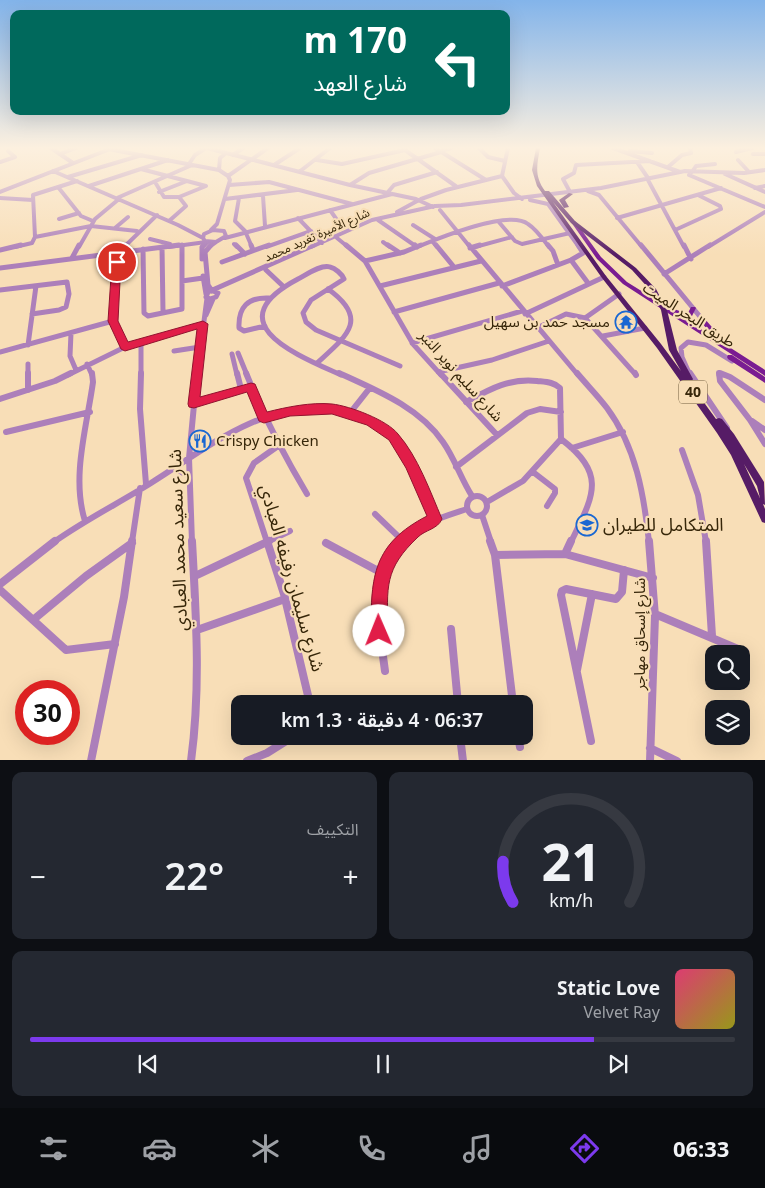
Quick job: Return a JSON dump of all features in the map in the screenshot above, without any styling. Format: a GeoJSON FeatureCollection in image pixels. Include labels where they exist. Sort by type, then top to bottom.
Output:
{"type":"FeatureCollection","features":[{"type":"Feature","properties":{"kind":"highway","name":"40"},"geometry":{"type":"LineString","coordinates":[[539,183],[604,277],[692,390],[734,453],[765,519]]}},
{"type":"Feature","properties":{"kind":"highway","name":"40"},"geometry":{"type":"LineString","coordinates":[[543,183],[548,193],[573,222],[620,258],[647,282],[659,299],[673,350],[681,366],[731,436],[763,487],[765,501]]}},
{"type":"Feature","properties":{"kind":"highway"},"geometry":{"type":"LineString","coordinates":[[570,193],[562,201],[574,218],[588,233],[620,258]]}},
{"type":"Feature","properties":{"kind":"main road"},"geometry":{"type":"LineString","coordinates":[[573,222],[600,258],[632,288],[765,373]]}},
{"type":"Feature","properties":{"kind":"main road","name":"طريق البحر الميت"},"geometry":{"type":"LineString","coordinates":[[588,253],[624,287],[765,381]]}},
{"type":"Feature","properties":{"kind":"main road"},"geometry":{"type":"LineString","coordinates":[[620,278],[678,313],[690,315],[693,308]]}},
{"type":"Feature","properties":{"kind":"main road"},"geometry":{"type":"LineString","coordinates":[[702,319],[732,353]]}},
{"type":"Feature","properties":{"kind":"main road"},"geometry":{"type":"LineString","coordinates":[[677,322],[686,323]]}},
{"type":"Feature","properties":{"kind":"street"},"geometry":{"type":"LineString","coordinates":[[0,192],[19,183]]}},
{"type":"Feature","properties":{"kind":"street"},"geometry":{"type":"LineString","coordinates":[[0,250],[34,242],[32,195],[69,183]]}},
{"type":"Feature","properties":{"kind":"street"},"geometry":{"type":"LineString","coordinates":[[83,183],[188,229],[205,240]]}},
{"type":"Feature","properties":{"kind":"street"},"geometry":{"type":"LineString","coordinates":[[89,186],[97,183]]}},
{"type":"Feature","properties":{"kind":"street"},"geometry":{"type":"LineString","coordinates":[[72,258],[92,223],[104,209],[118,199],[152,183]]}},
{"type":"Feature","properties":{"kind":"street"},"geometry":{"type":"LineString","coordinates":[[156,183],[160,192],[167,198],[179,197],[207,187],[195,183]]}},
{"type":"Feature","properties":{"kind":"street"},"geometry":{"type":"LineString","coordinates":[[160,192],[181,183]]}},
{"type":"Feature","properties":{"kind":"street"},"geometry":{"type":"LineString","coordinates":[[224,233],[218,224],[229,185],[248,183]]}},
{"type":"Feature","properties":{"kind":"street"},"geometry":{"type":"LineString","coordinates":[[272,183],[352,204]]}},
{"type":"Feature","properties":{"kind":"street"},"geometry":{"type":"LineString","coordinates":[[388,192],[394,185],[399,183]]}},
{"type":"Feature","properties":{"kind":"street"},"geometry":{"type":"LineString","coordinates":[[453,183],[457,186]]}},
{"type":"Feature","properties":{"kind":"street"},"geometry":{"type":"LineString","coordinates":[[390,215],[420,200],[469,183]]}},
{"type":"Feature","properties":{"kind":"street"},"geometry":{"type":"LineString","coordinates":[[507,183],[514,193],[522,198]]}},
{"type":"Feature","properties":{"kind":"street"},"geometry":{"type":"LineString","coordinates":[[565,183],[570,193]]}},
{"type":"Feature","properties":{"kind":"street","name":"شارع الأميرة تغريد محمد"},"geometry":{"type":"LineString","coordinates":[[214,294],[378,220],[626,183]]}},
{"type":"Feature","properties":{"kind":"street","name":"شارع الأميرة تغريد محمد"},"geometry":{"type":"LineString","coordinates":[[570,193],[600,192],[632,183]]}},
{"type":"Feature","properties":{"kind":"street"},"geometry":{"type":"LineString","coordinates":[[650,183],[691,259]]}},
{"type":"Feature","properties":{"kind":"street"},"geometry":{"type":"LineString","coordinates":[[711,183],[765,207]]}},
{"type":"Feature","properties":{"kind":"street"},"geometry":{"type":"LineString","coordinates":[[746,183],[765,192]]}},
{"type":"Feature","properties":{"kind":"street"},"geometry":{"type":"LineString","coordinates":[[0,184],[6,188]]}},
{"type":"Feature","properties":{"kind":"street"},"geometry":{"type":"LineString","coordinates":[[349,184],[395,194]]}},
{"type":"Feature","properties":{"kind":"street"},"geometry":{"type":"LineString","coordinates":[[349,184],[420,200],[438,210]]}},
{"type":"Feature","properties":{"kind":"street"},"geometry":{"type":"LineString","coordinates":[[15,185],[24,188]]}},
{"type":"Feature","properties":{"kind":"street"},"geometry":{"type":"LineString","coordinates":[[755,188],[765,186]]}},
{"type":"Feature","properties":{"kind":"street"},"geometry":{"type":"LineString","coordinates":[[58,187],[79,212],[92,223],[137,231]]}},
{"type":"Feature","properties":{"kind":"street"},"geometry":{"type":"LineString","coordinates":[[615,214],[625,214],[721,188]]}},
{"type":"Feature","properties":{"kind":"street"},"geometry":{"type":"LineString","coordinates":[[224,199],[263,196],[299,190]]}},
{"type":"Feature","properties":{"kind":"street"},"geometry":{"type":"LineString","coordinates":[[600,192],[615,214],[702,319]]}},
{"type":"Feature","properties":{"kind":"street"},"geometry":{"type":"LineString","coordinates":[[514,193],[514,200]]}},
{"type":"Feature","properties":{"kind":"street"},"geometry":{"type":"LineString","coordinates":[[188,229],[236,234],[395,194]]}},
{"type":"Feature","properties":{"kind":"street"},"geometry":{"type":"LineString","coordinates":[[675,230],[721,210],[718,205],[698,195]]}},
{"type":"Feature","properties":{"kind":"street"},"geometry":{"type":"LineString","coordinates":[[263,196],[265,226]]}},
{"type":"Feature","properties":{"kind":"street"},"geometry":{"type":"LineString","coordinates":[[169,221],[186,208],[179,197]]}},
{"type":"Feature","properties":{"kind":"street","name":"شارع الأميرة تغريد محمد"},"geometry":{"type":"LineString","coordinates":[[214,294],[372,220],[390,215],[529,200],[538,197]]}},
{"type":"Feature","properties":{"kind":"street"},"geometry":{"type":"LineString","coordinates":[[0,198],[33,200]]}},
{"type":"Feature","properties":{"kind":"street"},"geometry":{"type":"LineString","coordinates":[[239,198],[235,221],[245,231],[253,250]]}},
{"type":"Feature","properties":{"kind":"street"},"geometry":{"type":"LineString","coordinates":[[658,199],[670,202]]}},
{"type":"Feature","properties":{"kind":"street"},"geometry":{"type":"LineString","coordinates":[[394,312],[500,285],[581,255],[583,252],[548,204],[529,200]]}},
{"type":"Feature","properties":{"kind":"street"},"geometry":{"type":"LineString","coordinates":[[760,204],[765,203]]}},
{"type":"Feature","properties":{"kind":"street"},"geometry":{"type":"LineString","coordinates":[[655,206],[665,211]]}},
{"type":"Feature","properties":{"kind":"street"},"geometry":{"type":"LineString","coordinates":[[330,210],[337,220]]}},
{"type":"Feature","properties":{"kind":"street","name":"شارع إسحاق مهاجر"},"geometry":{"type":"LineString","coordinates":[[438,210],[500,285],[607,408],[623,432],[642,486],[647,510],[653,578],[655,614],[650,760]]}},
{"type":"Feature","properties":{"kind":"street"},"geometry":{"type":"LineString","coordinates":[[59,219],[79,212]]}},
{"type":"Feature","properties":{"kind":"street"},"geometry":{"type":"LineString","coordinates":[[664,274],[765,212]]}},
{"type":"Feature","properties":{"kind":"street"},"geometry":{"type":"LineString","coordinates":[[615,214],[625,214]]}},
{"type":"Feature","properties":{"kind":"street"},"geometry":{"type":"LineString","coordinates":[[125,347],[113,321],[116,272],[120,252],[137,231],[157,215]]}},
{"type":"Feature","properties":{"kind":"street"},"geometry":{"type":"LineString","coordinates":[[115,228],[128,217]]}},
{"type":"Feature","properties":{"kind":"street"},"geometry":{"type":"LineString","coordinates":[[298,218],[322,242]]}},
{"type":"Feature","properties":{"kind":"street"},"geometry":{"type":"LineString","coordinates":[[365,261],[400,253],[456,231],[511,218],[528,223],[555,255],[558,265]]}},
{"type":"Feature","properties":{"kind":"street"},"geometry":{"type":"LineString","coordinates":[[378,220],[418,247]]}},
{"type":"Feature","properties":{"kind":"street"},"geometry":{"type":"LineString","coordinates":[[498,221],[512,237],[522,244],[570,233]]}},
{"type":"Feature","properties":{"kind":"street"},"geometry":{"type":"LineString","coordinates":[[35,237],[92,223]]}},
{"type":"Feature","properties":{"kind":"street","name":"شارع سعيد محمد العبادي"},"geometry":{"type":"LineString","coordinates":[[191,760],[197,711],[195,576],[189,461],[206,296],[201,249],[209,231],[218,224]]}},
{"type":"Feature","properties":{"kind":"street"},"geometry":{"type":"LineString","coordinates":[[413,225],[434,240],[454,267]]}},
{"type":"Feature","properties":{"kind":"street"},"geometry":{"type":"LineString","coordinates":[[222,262],[311,231]]}},
{"type":"Feature","properties":{"kind":"street"},"geometry":{"type":"LineString","coordinates":[[206,296],[214,294],[208,285],[205,252],[224,233]]}},
{"type":"Feature","properties":{"kind":"street"},"geometry":{"type":"LineString","coordinates":[[470,248],[512,237]]}},
{"type":"Feature","properties":{"kind":"street","name":"شارع سليم نوير النبر"},"geometry":{"type":"LineString","coordinates":[[337,238],[365,261],[412,343],[497,435]]}},
{"type":"Feature","properties":{"kind":"street"},"geometry":{"type":"LineString","coordinates":[[150,239],[174,245]]}},
{"type":"Feature","properties":{"kind":"street"},"geometry":{"type":"LineString","coordinates":[[0,268],[205,240],[216,242]]}},
{"type":"Feature","properties":{"kind":"street"},"geometry":{"type":"LineString","coordinates":[[383,242],[400,253]]}},
{"type":"Feature","properties":{"kind":"street"},"geometry":{"type":"LineString","coordinates":[[143,249],[144,314],[148,316],[182,309],[184,244]]}},
{"type":"Feature","properties":{"kind":"street"},"geometry":{"type":"LineString","coordinates":[[234,244],[245,254]]}},
{"type":"Feature","properties":{"kind":"street"},"geometry":{"type":"LineString","coordinates":[[162,247],[163,312]]}},
{"type":"Feature","properties":{"kind":"street"},"geometry":{"type":"LineString","coordinates":[[570,260],[588,283]]}},
{"type":"Feature","properties":{"kind":"street"},"geometry":{"type":"LineString","coordinates":[[380,286],[480,261]]}},
{"type":"Feature","properties":{"kind":"street"},"geometry":{"type":"LineString","coordinates":[[400,366],[312,328],[303,316],[308,303],[344,278],[330,266],[323,267],[284,287],[269,298],[263,314],[265,326],[270,336],[280,345],[406,406],[417,414],[441,438],[472,496]]}},
{"type":"Feature","properties":{"kind":"street"},"geometry":{"type":"LineString","coordinates":[[264,270],[284,287]]}},
{"type":"Feature","properties":{"kind":"street"},"geometry":{"type":"LineString","coordinates":[[412,343],[524,312],[604,277]]}},
{"type":"Feature","properties":{"kind":"street"},"geometry":{"type":"LineString","coordinates":[[182,282],[203,278]]}},
{"type":"Feature","properties":{"kind":"street"},"geometry":{"type":"LineString","coordinates":[[0,290],[67,282],[69,285],[68,305],[59,310],[32,314]]}},
{"type":"Feature","properties":{"kind":"street"},"geometry":{"type":"LineString","coordinates":[[28,344],[36,286]]}},
{"type":"Feature","properties":{"kind":"street"},"geometry":{"type":"LineString","coordinates":[[317,363],[340,341],[349,326],[351,312],[347,305],[328,289]]}},
{"type":"Feature","properties":{"kind":"street","name":"شارع سعيد محمد العبادي"},"geometry":{"type":"LineString","coordinates":[[204,322],[214,294]]}},
{"type":"Feature","properties":{"kind":"street"},"geometry":{"type":"LineString","coordinates":[[585,318],[619,294]]}},
{"type":"Feature","properties":{"kind":"street"},"geometry":{"type":"LineString","coordinates":[[265,326],[244,331],[239,328],[239,320],[242,308],[248,300],[256,297],[269,298]]}},
{"type":"Feature","properties":{"kind":"street"},"geometry":{"type":"LineString","coordinates":[[537,328],[566,314],[585,318],[604,336],[636,375]]}},
{"type":"Feature","properties":{"kind":"street"},"geometry":{"type":"LineString","coordinates":[[0,352],[113,321]]}},
{"type":"Feature","properties":{"kind":"street"},"geometry":{"type":"LineString","coordinates":[[0,399],[55,381],[125,347],[204,322]]}},
{"type":"Feature","properties":{"kind":"street"},"geometry":{"type":"LineString","coordinates":[[604,336],[645,328]]}},
{"type":"Feature","properties":{"kind":"street"},"geometry":{"type":"LineString","coordinates":[[71,333],[70,356],[76,370]]}},
{"type":"Feature","properties":{"kind":"street"},"geometry":{"type":"LineString","coordinates":[[91,760],[115,644],[143,486],[140,409],[141,341]]}},
{"type":"Feature","properties":{"kind":"street"},"geometry":{"type":"LineString","coordinates":[[438,372],[492,360],[548,341]]}},
{"type":"Feature","properties":{"kind":"street"},"geometry":{"type":"LineString","coordinates":[[731,436],[722,418],[692,377],[682,359],[680,352],[682,346],[688,342],[704,344],[765,381]]}},
{"type":"Feature","properties":{"kind":"street"},"geometry":{"type":"LineString","coordinates":[[174,351],[200,347]]}},
{"type":"Feature","properties":{"kind":"street"},"geometry":{"type":"LineString","coordinates":[[241,389],[235,354],[278,446],[307,494]]}},
{"type":"Feature","properties":{"kind":"street"},"geometry":{"type":"LineString","coordinates":[[28,364],[28,390]]}},
{"type":"Feature","properties":{"kind":"street"},"geometry":{"type":"LineString","coordinates":[[85,521],[79,505],[83,452],[90,412],[93,376],[87,364]]}},
{"type":"Feature","properties":{"kind":"street"},"geometry":{"type":"LineString","coordinates":[[765,400],[730,377],[720,373],[720,381],[750,420],[763,433],[765,444]]}},
{"type":"Feature","properties":{"kind":"street"},"geometry":{"type":"LineString","coordinates":[[466,402],[502,383],[525,379],[559,386],[561,439],[523,481],[487,502]]}},
{"type":"Feature","properties":{"kind":"street"},"geometry":{"type":"LineString","coordinates":[[194,404],[251,387]]}},
{"type":"Feature","properties":{"kind":"street"},"geometry":{"type":"LineString","coordinates":[[350,413],[369,389]]}},
{"type":"Feature","properties":{"kind":"street"},"geometry":{"type":"LineString","coordinates":[[0,584],[29,560],[85,521],[189,461],[250,423],[285,411],[316,408],[332,409],[350,413],[377,424],[393,436],[411,465],[435,519]]}},
{"type":"Feature","properties":{"kind":"street"},"geometry":{"type":"LineString","coordinates":[[456,467],[530,411],[540,409],[560,412]]}},
{"type":"Feature","properties":{"kind":"street"},"geometry":{"type":"LineString","coordinates":[[6,432],[90,412]]}},
{"type":"Feature","properties":{"kind":"street"},"geometry":{"type":"LineString","coordinates":[[572,448],[623,432]]}},
{"type":"Feature","properties":{"kind":"street"},"geometry":{"type":"LineString","coordinates":[[561,439],[588,466],[592,473],[593,489],[565,554]]}},
{"type":"Feature","properties":{"kind":"street","name":"شارع سليمان رفيفه العبادي"},"geometry":{"type":"LineString","coordinates":[[278,446],[254,462],[247,472],[246,478],[285,599],[308,695]]}},
{"type":"Feature","properties":{"kind":"street"},"geometry":{"type":"LineString","coordinates":[[682,450],[691,468],[701,503],[706,540],[712,636]]}},
{"type":"Feature","properties":{"kind":"street"},"geometry":{"type":"LineString","coordinates":[[174,469],[189,476]]}},
{"type":"Feature","properties":{"kind":"street"},"geometry":{"type":"LineString","coordinates":[[533,472],[555,490],[556,493],[547,506]]}},
{"type":"Feature","properties":{"kind":"street"},"geometry":{"type":"LineString","coordinates":[[482,515],[471,514],[466,504],[472,496],[477,495],[487,502]]}},
{"type":"Feature","properties":{"kind":"street"},"geometry":{"type":"LineString","coordinates":[[482,515],[488,507],[487,502]]}},
{"type":"Feature","properties":{"kind":"street"},"geometry":{"type":"LineString","coordinates":[[385,671],[379,631],[379,591],[382,573],[391,556],[414,530],[435,519],[467,509]]}},
{"type":"Feature","properties":{"kind":"street"},"geometry":{"type":"LineString","coordinates":[[375,514],[403,541]]}},
{"type":"Feature","properties":{"kind":"street"},"geometry":{"type":"LineString","coordinates":[[482,515],[495,555],[512,695]]}},
{"type":"Feature","properties":{"kind":"street"},"geometry":{"type":"LineString","coordinates":[[195,576],[290,531]]}},
{"type":"Feature","properties":{"kind":"street"},"geometry":{"type":"LineString","coordinates":[[33,620],[86,576],[132,542]]}},
{"type":"Feature","properties":{"kind":"street"},"geometry":{"type":"LineString","coordinates":[[326,542],[382,573]]}},
{"type":"Feature","properties":{"kind":"street"},"geometry":{"type":"LineString","coordinates":[[495,555],[565,554],[653,578]]}},
{"type":"Feature","properties":{"kind":"street"},"geometry":{"type":"LineString","coordinates":[[591,741],[561,595],[564,589],[618,598],[622,592],[624,570]]}},
{"type":"Feature","properties":{"kind":"street"},"geometry":{"type":"LineString","coordinates":[[0,590],[66,650],[115,644]]}},
{"type":"Feature","properties":{"kind":"street"},"geometry":{"type":"LineString","coordinates":[[576,674],[592,594]]}},
{"type":"Feature","properties":{"kind":"street"},"geometry":{"type":"LineString","coordinates":[[196,630],[285,599]]}},
{"type":"Feature","properties":{"kind":"street"},"geometry":{"type":"LineString","coordinates":[[655,614],[731,645]]}},
{"type":"Feature","properties":{"kind":"street"},"geometry":{"type":"LineString","coordinates":[[451,629],[457,695]]}},
{"type":"Feature","properties":{"kind":"street"},"geometry":{"type":"LineString","coordinates":[[247,760],[267,753],[280,745]]}},
{"type":"Feature","properties":{"kind":"street"},"geometry":{"type":"LineString","coordinates":[[461,745],[463,760]]}},
{"type":"Feature","properties":{"kind":"street"},"geometry":{"type":"LineString","coordinates":[[650,748],[677,760]]}},
{"type":"Feature","properties":{"kind":"place","name":"مسجد حمد بن سهيل"},"geometry":{"type":"Point","coordinates":[626,322]}},
{"type":"Feature","properties":{"kind":"place","name":"Crispy Chicken"},"geometry":{"type":"Point","coordinates":[200,441]}},
{"type":"Feature","properties":{"kind":"place","name":"المتكامل للطيران"},"geometry":{"type":"Point","coordinates":[587,525]}},
{"type":"Feature","properties":{"kind":"route"},"geometry":{"type":"LineString","coordinates":[[117,262],[113,321],[125,347],[184,328],[203,324],[194,404],[251,387],[264,418],[285,411],[316,408],[332,409],[371,421],[393,436],[411,465],[435,519],[414,530],[394,550],[382,573],[379,591],[379,631]]}}]}
